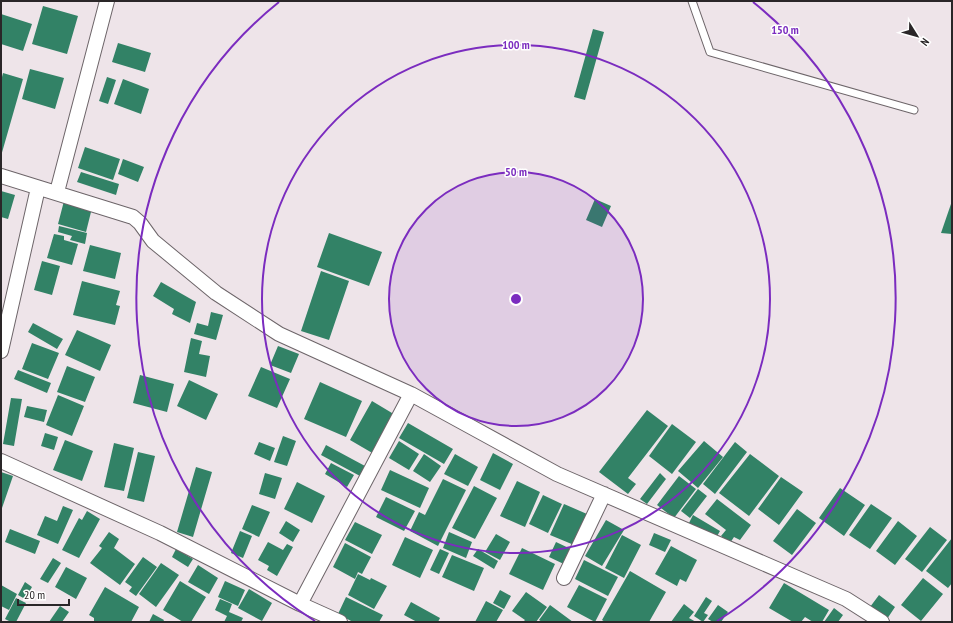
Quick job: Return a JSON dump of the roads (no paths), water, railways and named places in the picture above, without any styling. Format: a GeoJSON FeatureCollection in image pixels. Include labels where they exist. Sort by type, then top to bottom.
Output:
{"type":"FeatureCollection","features":[{"type":"Feature","properties":{"kind":"street"},"geometry":{"type":"LineString","coordinates":[[57,192],[108,1]]}},
{"type":"Feature","properties":{"kind":"street"},"geometry":{"type":"LineString","coordinates":[[1,176],[38,188],[57,192],[133,217],[140,223],[153,241],[216,293],[280,334],[411,394],[557,474],[846,599],[882,622]]}},
{"type":"Feature","properties":{"kind":"street"},"geometry":{"type":"LineString","coordinates":[[1,351],[38,188]]}},
{"type":"Feature","properties":{"kind":"street"},"geometry":{"type":"LineString","coordinates":[[300,604],[411,394]]}},
{"type":"Feature","properties":{"kind":"street"},"geometry":{"type":"LineString","coordinates":[[1,461],[160,533],[300,604],[340,622]]}},
{"type":"Feature","properties":{"kind":"street"},"geometry":{"type":"LineString","coordinates":[[564,578],[604,494]]}},
{"type":"Feature","properties":{"kind":"lane"},"geometry":{"type":"LineString","coordinates":[[692,1],[710,52],[914,110]]}}]}
